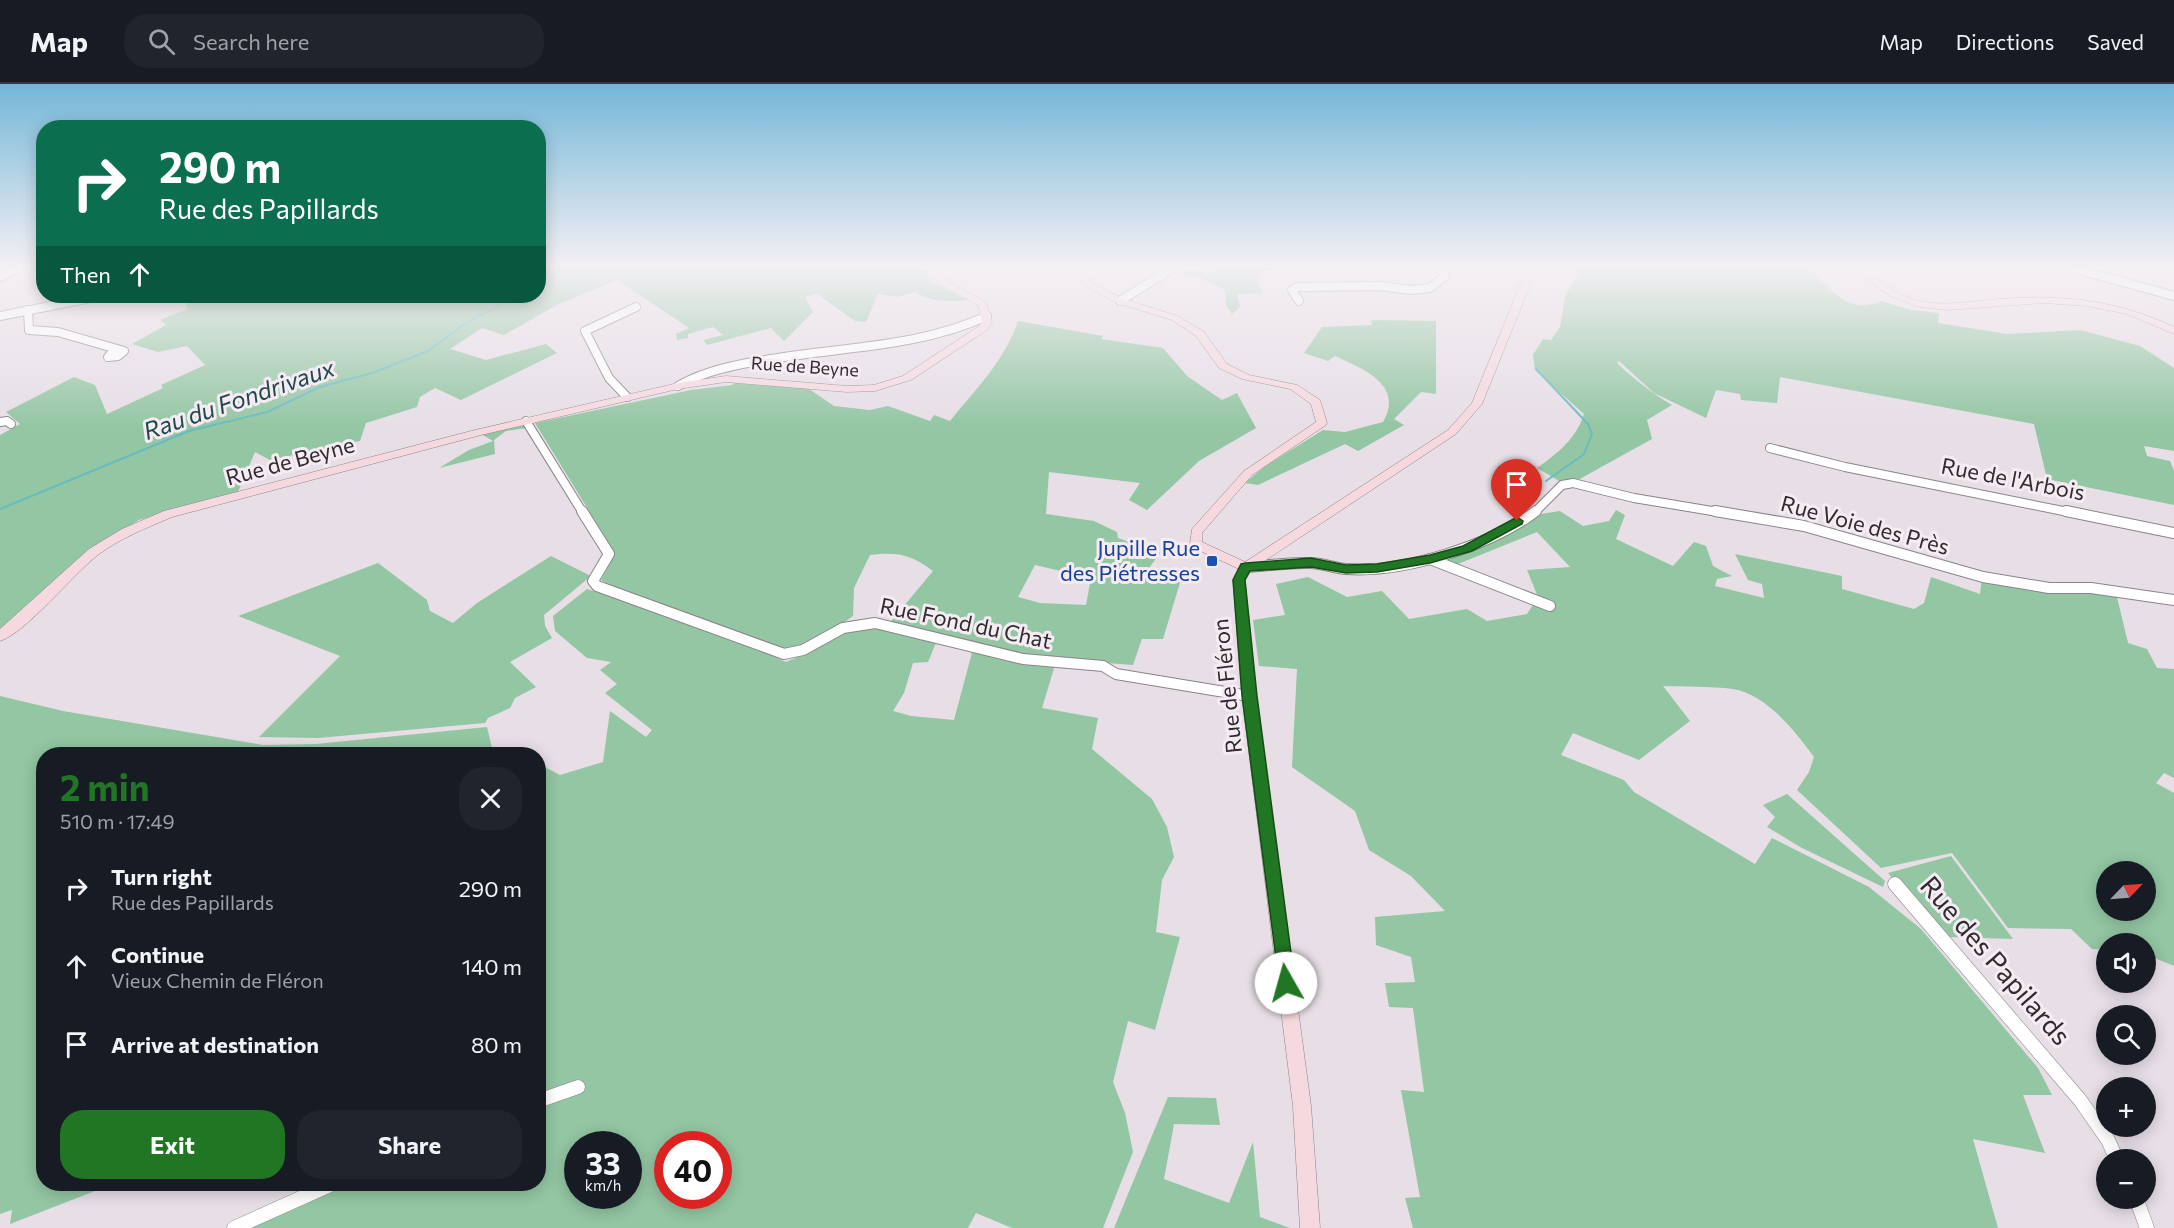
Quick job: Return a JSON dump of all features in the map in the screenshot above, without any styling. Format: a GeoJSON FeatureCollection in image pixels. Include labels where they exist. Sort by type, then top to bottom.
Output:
{"type":"FeatureCollection","features":[{"type":"Feature","properties":{"kind":"street"},"geometry":{"type":"LineString","coordinates":[[29,321],[29,330],[58,332],[114,350]]}},
{"type":"Feature","properties":{"kind":"street"},"geometry":{"type":"LineString","coordinates":[[605,321],[589,327],[585,331],[609,378],[627,397]]}},
{"type":"Feature","properties":{"kind":"street"},"geometry":{"type":"LineString","coordinates":[[678,386],[702,374],[826,350],[929,337],[972,321]]}},
{"type":"Feature","properties":{"kind":"street","name":"Rue de Beyne"},"geometry":{"type":"LineString","coordinates":[[0,636],[14,626],[93,552],[126,532],[168,514],[526,421],[678,386],[726,379],[847,389],[875,388],[906,378],[916,372],[983,328],[985,321]]}},
{"type":"Feature","properties":{"kind":"street"},"geometry":{"type":"LineString","coordinates":[[1180,321],[1200,334],[1223,366],[1246,377],[1293,387],[1317,402],[1322,423],[1248,473],[1196,532],[1196,544],[1246,567],[1311,563],[1346,569],[1377,568],[1430,559],[1550,606]]}},
{"type":"Feature","properties":{"kind":"street"},"geometry":{"type":"LineString","coordinates":[[1246,567],[1452,432],[1477,404],[1510,321]]}},
{"type":"Feature","properties":{"kind":"street"},"geometry":{"type":"LineString","coordinates":[[2152,321],[2174,331]]}},
{"type":"Feature","properties":{"kind":"street"},"geometry":{"type":"LineString","coordinates":[[0,422],[8,421],[11,424]]}},
{"type":"Feature","properties":{"kind":"street","name":"Rue Fond du Chat"},"geometry":{"type":"LineString","coordinates":[[526,421],[609,554],[606,563],[593,581],[597,586],[606,590],[784,654],[796,654],[833,632],[859,623],[875,623],[1023,659],[1103,666],[1116,674],[1250,696]]}},
{"type":"Feature","properties":{"kind":"street","name":"Rue de l'Arbois"},"geometry":{"type":"LineString","coordinates":[[1770,447],[1845,467],[2174,533]]}},
{"type":"Feature","properties":{"kind":"street","name":"Rue Voie des Près"},"geometry":{"type":"LineString","coordinates":[[1430,559],[1467,548],[1534,513],[1562,485],[1573,483],[1634,498],[1804,526],[1983,577],[2049,588],[2091,588],[2174,600]]}},
{"type":"Feature","properties":{"kind":"street","name":"Rue de Fléron"},"geometry":{"type":"LineString","coordinates":[[1246,567],[1239,580],[1239,591],[1250,696],[1302,1106],[1310,1228]]}},
{"type":"Feature","properties":{"kind":"street","name":"Rue des Papilards"},"geometry":{"type":"LineString","coordinates":[[1895,885],[2080,1100],[2112,1149]]}},
{"type":"Feature","properties":{"kind":"street"},"geometry":{"type":"LineString","coordinates":[[546,1098],[578,1087]]}},
{"type":"Feature","properties":{"kind":"street"},"geometry":{"type":"LineString","coordinates":[[234,1228],[316,1191]]}},
{"type":"Feature","properties":{"kind":"street"},"geometry":{"type":"LineString","coordinates":[[2140,1209],[2147,1228]]}},
{"type":"Feature","properties":{"kind":"green space"},"geometry":{"type":"Polygon","coordinates":[[[162,321],[528,321],[504,335],[482,328],[450,349],[486,360],[546,344],[557,353],[461,400],[435,388],[420,397],[417,407],[366,423],[360,441],[270,460],[255,452],[238,492],[139,520],[93,549],[0,633],[0,435],[20,424],[6,412],[74,377],[95,385],[107,414],[205,365],[187,346],[158,352],[132,344],[166,325],[162,321]]]}},
{"type":"Feature","properties":{"kind":"green space"},"geometry":{"type":"Polygon","coordinates":[[[679,321],[804,321],[784,341],[771,328],[707,345],[703,340],[723,335],[713,327],[688,334],[688,338],[677,340],[676,334],[689,328],[679,321]]]}},
{"type":"Feature","properties":{"kind":"green space"},"geometry":{"type":"Polygon","coordinates":[[[1018,321],[1103,336],[1101,339],[1163,348],[1187,376],[1222,400],[1237,393],[1256,428],[1199,461],[1147,510],[1129,500],[1140,483],[1049,472],[1046,514],[1094,521],[1117,532],[1118,538],[1160,553],[1149,568],[1161,579],[1172,574],[1182,576],[1163,639],[1142,639],[1133,665],[1025,657],[888,625],[933,571],[917,561],[896,554],[870,555],[854,588],[853,616],[817,639],[787,648],[777,648],[622,592],[601,580],[611,562],[613,550],[535,423],[691,390],[732,385],[738,381],[809,389],[834,406],[870,410],[888,406],[930,421],[934,415],[950,421],[989,374],[1006,349],[1018,321]],[[1035,565],[1018,597],[1040,603],[1086,605],[1091,578],[1035,565]]]}},
{"type":"Feature","properties":{"kind":"green space"},"geometry":{"type":"Polygon","coordinates":[[[1371,321],[1436,321],[1436,394],[1421,392],[1394,419],[1404,425],[1358,451],[1345,444],[1258,485],[1245,483],[1264,467],[1323,430],[1345,432],[1383,422],[1388,409],[1388,397],[1377,379],[1335,356],[1328,361],[1304,353],[1322,327],[1372,325],[1371,321]]]}},
{"type":"Feature","properties":{"kind":"green space"},"geometry":{"type":"Polygon","coordinates":[[[1561,321],[1938,321],[2007,334],[2080,330],[2140,346],[2174,368],[2174,451],[2144,446],[2147,456],[2170,461],[2174,471],[2174,505],[2047,479],[2034,424],[1780,377],[1777,403],[1741,400],[1740,394],[1716,390],[1706,418],[1654,393],[1619,361],[1617,363],[1637,380],[1657,396],[1672,405],[1647,420],[1652,439],[1576,481],[1561,482],[1537,468],[1559,451],[1571,438],[1584,414],[1535,370],[1533,355],[1543,339],[1551,340],[1560,327],[1561,321]]]}},
{"type":"Feature","properties":{"kind":"green space"},"geometry":{"type":"Polygon","coordinates":[[[526,425],[527,428],[506,431],[494,440],[495,454],[439,468],[469,450],[493,441],[481,434],[526,425]]]}},
{"type":"Feature","properties":{"kind":"green space"},"geometry":{"type":"Polygon","coordinates":[[[1616,510],[1625,515],[1616,539],[1673,566],[1694,542],[1706,546],[1713,566],[1732,576],[1717,579],[1715,586],[1764,598],[1762,584],[1748,580],[1735,554],[1842,576],[1842,589],[1914,609],[1924,603],[1931,577],[1980,594],[1982,578],[2116,593],[2128,643],[2147,649],[2157,668],[2174,669],[2174,778],[2164,773],[2156,783],[2174,793],[2174,966],[2156,959],[2156,933],[2096,933],[2096,949],[2092,949],[2071,929],[2008,928],[1952,853],[1881,868],[1797,790],[1809,772],[1814,757],[1779,716],[1757,698],[1745,692],[1724,688],[1663,686],[1690,721],[1639,760],[1573,733],[1561,755],[1624,780],[1634,792],[1755,864],[1772,838],[1869,887],[1921,929],[2038,1068],[2052,1095],[2023,1095],[2045,1153],[1973,1139],[1998,1228],[1413,1228],[1405,1198],[1420,1197],[1401,1090],[1424,1092],[1413,1008],[1389,1007],[1385,983],[1415,982],[1411,957],[1376,945],[1375,917],[1445,911],[1411,876],[1369,850],[1355,811],[1292,767],[1297,669],[1259,666],[1253,620],[1285,615],[1276,584],[1308,577],[1347,597],[1382,591],[1409,619],[1467,609],[1487,621],[1527,614],[1538,597],[1527,570],[1570,567],[1537,532],[1453,566],[1447,561],[1541,514],[1560,511],[1583,526],[1609,521],[1616,510]]]}},
{"type":"Feature","properties":{"kind":"green space"},"geometry":{"type":"Polygon","coordinates":[[[551,556],[591,576],[544,615],[545,626],[552,638],[510,662],[536,687],[515,698],[510,708],[488,718],[485,723],[318,738],[259,737],[340,656],[238,616],[378,563],[427,600],[430,611],[453,623],[477,603],[551,556]]]}},
{"type":"Feature","properties":{"kind":"green space"},"geometry":{"type":"Polygon","coordinates":[[[587,589],[703,626],[786,662],[856,628],[891,630],[936,643],[928,662],[913,663],[904,693],[893,711],[911,716],[954,720],[973,649],[1055,665],[1042,708],[1098,718],[1092,749],[1152,799],[1167,827],[1174,857],[1162,880],[1156,932],[1180,937],[1155,1030],[1128,1021],[1113,1082],[1125,1113],[1133,1152],[1103,1228],[1012,1228],[976,1213],[968,1228],[242,1228],[323,1191],[546,1191],[546,768],[560,775],[603,762],[610,711],[646,737],[652,730],[605,693],[617,684],[600,670],[611,662],[587,658],[555,631],[553,616],[587,589]]]}},
{"type":"Feature","properties":{"kind":"green space"},"geometry":{"type":"Polygon","coordinates":[[[0,696],[63,711],[263,745],[316,744],[487,727],[492,747],[36,747],[36,1191],[95,1191],[10,1224],[12,1210],[0,1214],[0,696]]]}},
{"type":"Feature","properties":{"kind":"green space"},"geometry":{"type":"Polygon","coordinates":[[[1787,794],[1885,881],[1883,887],[1802,848],[1767,827],[1775,817],[1763,805],[1787,794]]]}},
{"type":"Feature","properties":{"kind":"green space"},"geometry":{"type":"Polygon","coordinates":[[[1951,856],[2013,939],[1950,937],[1936,929],[1888,873],[1951,856]]]}},
{"type":"Feature","properties":{"kind":"green space"},"geometry":{"type":"Polygon","coordinates":[[[1168,1097],[1216,1098],[1220,1125],[1174,1124],[1164,1179],[1229,1203],[1253,1142],[1260,1217],[1290,1228],[1114,1228],[1168,1097]]]}},
{"type":"Feature","properties":{"kind":"waterway","name":"Rau du Fondrivaux"},"geometry":{"type":"LineString","coordinates":[[0,509],[189,431],[267,412],[320,387],[372,373],[428,351],[469,321]]}},
{"type":"Feature","properties":{"kind":"waterway"},"geometry":{"type":"LineString","coordinates":[[1536,369],[1588,424],[1592,434],[1584,454],[1546,481]]}},
{"type":"Feature","properties":{"kind":"place","name":"Jupille Rue des Piétresses"},"geometry":{"type":"Point","coordinates":[1212,561]}},
{"type":"Feature","properties":{"kind":"route"},"geometry":{"type":"LineString","coordinates":[[1286,983],[1250,696],[1239,580],[1246,567],[1311,563],[1346,569],[1377,568],[1430,559],[1467,548],[1517,521]]}}]}
